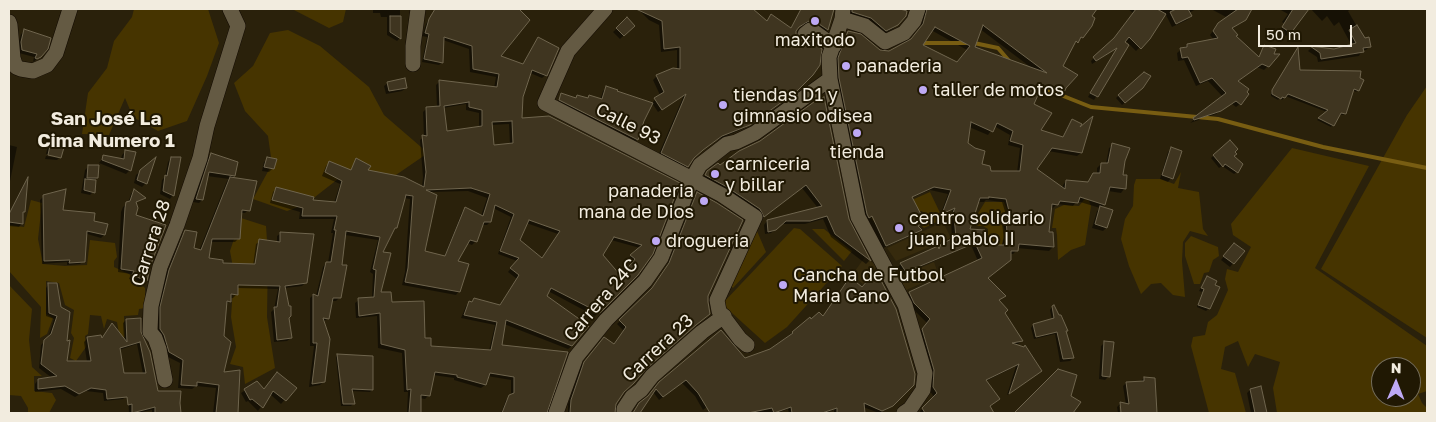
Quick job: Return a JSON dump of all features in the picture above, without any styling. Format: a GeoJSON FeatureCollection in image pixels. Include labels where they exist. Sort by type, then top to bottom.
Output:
{"type":"FeatureCollection","features":[{"type":"Feature","properties":{"kind":"street"},"geometry":{"type":"LineString","coordinates":[[9,22],[13,58],[16,67],[33,71],[47,65],[56,53],[70,9]]}},
{"type":"Feature","properties":{"kind":"street","name":"Carrera 28"},"geometry":{"type":"LineString","coordinates":[[165,380],[159,349],[155,338],[150,332],[151,306],[160,267],[200,158],[207,126],[238,26],[230,9]]}},
{"type":"Feature","properties":{"kind":"street"},"geometry":{"type":"LineString","coordinates":[[413,64],[413,46],[418,9]]}},
{"type":"Feature","properties":{"kind":"street","name":"Calle 93"},"geometry":{"type":"LineString","coordinates":[[604,9],[568,51],[545,103],[692,178]]}},
{"type":"Feature","properties":{"kind":"street"},"geometry":{"type":"LineString","coordinates":[[904,413],[910,409],[923,390],[925,373],[905,305],[858,217],[830,78],[829,57],[843,14],[865,26],[885,42],[904,33],[914,21],[918,9]]}},
{"type":"Feature","properties":{"kind":"street"},"geometry":{"type":"LineString","coordinates":[[805,34],[810,30],[813,31],[834,46]]}},
{"type":"Feature","properties":{"kind":"street","name":"Carrera 24C"},"geometry":{"type":"LineString","coordinates":[[556,413],[576,358],[606,320],[645,281],[661,258],[692,178],[700,165],[727,144],[755,133],[830,78]]}},
{"type":"Feature","properties":{"kind":"street","name":"Carrera 23"},"geometry":{"type":"LineString","coordinates":[[692,178],[755,217],[718,300],[719,311],[740,339],[747,345]]}},
{"type":"Feature","properties":{"kind":"street","name":"Carrera 23"},"geometry":{"type":"LineString","coordinates":[[624,413],[624,409],[632,397],[641,390],[652,376],[702,332],[724,316]]}},
{"type":"Feature","properties":{"kind":"shaded area"},"geometry":{"type":"Polygon","coordinates":[[[134,9],[208,9],[219,43],[207,76],[187,121],[158,131],[133,117],[125,98],[109,135],[82,134],[88,93],[107,68],[114,41],[132,17],[134,9]]]}},
{"type":"Feature","properties":{"kind":"shaded area"},"geometry":{"type":"Polygon","coordinates":[[[292,9],[346,9],[343,22],[329,28],[292,9]]]}},
{"type":"Feature","properties":{"kind":"shaded area"},"geometry":{"type":"Polygon","coordinates":[[[288,30],[320,46],[369,87],[384,115],[428,153],[393,177],[338,179],[306,204],[287,211],[253,199],[272,164],[268,136],[245,111],[234,83],[253,66],[270,33],[288,30]]]}},
{"type":"Feature","properties":{"kind":"shaded area"},"geometry":{"type":"Polygon","coordinates":[[[1427,86],[1427,338],[1321,269],[1407,115],[1427,86]]]}},
{"type":"Feature","properties":{"kind":"shaded area"},"geometry":{"type":"Polygon","coordinates":[[[1292,148],[1369,166],[1315,268],[1427,346],[1427,391],[1421,393],[1421,357],[1371,357],[1371,407],[1421,407],[1421,401],[1427,408],[1427,413],[1277,413],[1273,388],[1280,362],[1255,354],[1248,367],[1238,341],[1225,347],[1221,369],[1235,373],[1246,413],[1209,413],[1191,346],[1193,337],[1205,335],[1208,322],[1217,315],[1228,290],[1225,279],[1227,269],[1238,272],[1251,247],[1233,235],[1231,224],[1292,148]]]}},
{"type":"Feature","properties":{"kind":"shaded area"},"geometry":{"type":"Polygon","coordinates":[[[1181,172],[1178,188],[1199,192],[1203,229],[1208,236],[1190,231],[1183,242],[1182,261],[1185,297],[1173,295],[1161,283],[1151,284],[1141,294],[1129,266],[1121,239],[1125,219],[1133,206],[1134,185],[1136,179],[1161,179],[1174,184],[1181,172]]]}},
{"type":"Feature","properties":{"kind":"shaded area"},"geometry":{"type":"Polygon","coordinates":[[[930,192],[943,219],[924,228],[922,226],[928,222],[922,211],[912,214],[907,206],[875,223],[871,218],[930,192]]]}},
{"type":"Feature","properties":{"kind":"shaded area"},"geometry":{"type":"Polygon","coordinates":[[[1087,196],[1091,206],[1085,245],[1071,250],[1058,260],[1056,228],[1052,228],[1055,209],[1064,205],[1079,206],[1087,196]]]}},
{"type":"Feature","properties":{"kind":"shaded area"},"geometry":{"type":"Polygon","coordinates":[[[31,200],[42,203],[38,239],[43,264],[87,265],[90,240],[115,243],[117,257],[114,261],[114,267],[129,274],[145,288],[145,308],[139,309],[138,315],[124,316],[125,341],[121,344],[117,322],[107,319],[104,329],[101,316],[90,315],[88,334],[85,336],[86,347],[76,361],[70,358],[74,338],[71,333],[74,310],[65,305],[59,283],[46,281],[46,314],[53,318],[47,334],[40,338],[41,307],[9,271],[9,225],[24,227],[31,200]]]}},
{"type":"Feature","properties":{"kind":"shaded area"},"geometry":{"type":"Polygon","coordinates":[[[985,202],[1004,202],[1009,214],[1001,218],[1005,231],[1000,253],[994,254],[993,245],[988,240],[988,229],[983,226],[970,226],[985,202]]]}},
{"type":"Feature","properties":{"kind":"shaded area"},"geometry":{"type":"Polygon","coordinates":[[[241,218],[266,226],[268,255],[267,317],[275,368],[245,384],[243,367],[230,364],[236,347],[231,317],[234,273],[230,251],[241,218]]]}},
{"type":"Feature","properties":{"kind":"shaded area"},"geometry":{"type":"Polygon","coordinates":[[[943,222],[951,238],[896,261],[887,248],[943,222]]]}},
{"type":"Feature","properties":{"kind":"shaded area","name":"Cancha de Futbol Maria Cano"},"geometry":{"type":"Polygon","coordinates":[[[794,228],[800,229],[842,266],[787,327],[765,343],[722,304],[794,228]]]}},
{"type":"Feature","properties":{"kind":"shaded area"},"geometry":{"type":"Polygon","coordinates":[[[812,229],[824,229],[852,251],[844,261],[812,229]]]}},
{"type":"Feature","properties":{"kind":"shaded area"},"geometry":{"type":"Polygon","coordinates":[[[757,231],[766,252],[733,288],[728,283],[757,231]]]}},
{"type":"Feature","properties":{"kind":"shaded area"},"geometry":{"type":"Polygon","coordinates":[[[1191,236],[1218,247],[1219,256],[1213,260],[1209,272],[1204,273],[1200,284],[1194,284],[1185,256],[1185,243],[1191,236]]]}},
{"type":"Feature","properties":{"kind":"shaded area"},"geometry":{"type":"Polygon","coordinates":[[[865,257],[877,266],[863,284],[852,275],[865,257]]]}},
{"type":"Feature","properties":{"kind":"shaded area"},"geometry":{"type":"Polygon","coordinates":[[[934,262],[939,276],[906,290],[899,277],[934,262]]]}},
{"type":"Feature","properties":{"kind":"shaded area"},"geometry":{"type":"Polygon","coordinates":[[[9,285],[32,309],[29,340],[32,367],[42,376],[34,376],[34,391],[52,393],[56,400],[49,413],[28,413],[28,408],[21,396],[9,395],[9,285]]]}},
{"type":"Feature","properties":{"kind":"building"},"geometry":{"type":"Polygon","coordinates":[[[435,9],[519,9],[530,20],[501,56],[523,64],[538,37],[559,48],[547,76],[532,70],[523,97],[522,118],[549,116],[680,183],[653,254],[638,275],[600,313],[551,288],[547,296],[589,326],[572,346],[506,320],[502,345],[568,352],[547,413],[502,413],[509,395],[514,393],[514,377],[490,373],[486,385],[457,377],[457,375],[435,372],[430,396],[421,395],[421,413],[409,413],[411,389],[407,390],[405,350],[381,344],[380,313],[359,316],[358,298],[374,297],[376,270],[373,269],[380,237],[346,231],[342,265],[347,265],[341,298],[333,298],[329,319],[323,318],[330,339],[325,382],[312,384],[317,343],[313,343],[313,294],[318,296],[326,262],[331,262],[337,216],[302,216],[303,208],[272,200],[276,187],[314,197],[313,200],[336,202],[342,181],[325,172],[329,161],[351,170],[356,158],[371,166],[368,170],[404,177],[424,187],[426,172],[422,135],[427,136],[426,107],[440,106],[439,80],[497,87],[499,74],[473,69],[472,46],[444,37],[443,63],[424,59],[429,34],[425,33],[429,19],[435,9]],[[469,102],[444,106],[447,131],[482,126],[482,110],[469,107],[469,102]],[[512,121],[492,122],[494,145],[513,143],[512,121]],[[471,188],[426,190],[437,195],[425,251],[445,256],[465,207],[483,216],[490,194],[471,188]],[[406,195],[397,228],[395,228],[383,252],[391,253],[381,292],[391,292],[392,302],[424,301],[425,338],[431,338],[431,346],[491,350],[497,322],[464,315],[469,301],[472,302],[474,298],[500,305],[519,275],[510,268],[519,258],[500,251],[514,214],[495,205],[491,222],[484,222],[477,242],[470,240],[458,261],[469,264],[460,292],[405,282],[408,268],[413,196],[406,195]],[[529,220],[520,240],[542,258],[560,231],[529,220]],[[614,237],[603,255],[621,276],[635,259],[630,255],[642,245],[614,237]]]}},
{"type":"Feature","properties":{"kind":"building"},"geometry":{"type":"Polygon","coordinates":[[[636,9],[753,9],[767,21],[771,14],[791,28],[801,9],[834,9],[828,30],[816,22],[809,21],[796,31],[796,36],[801,42],[811,41],[822,49],[820,65],[813,75],[797,91],[750,125],[722,136],[694,158],[688,167],[661,153],[686,94],[662,110],[654,98],[664,92],[656,75],[673,68],[680,69],[680,47],[664,49],[662,21],[636,9]]]}},
{"type":"Feature","properties":{"kind":"building"},"geometry":{"type":"Polygon","coordinates":[[[852,9],[900,9],[907,11],[906,16],[898,25],[886,31],[871,18],[852,12],[852,9]]]}},
{"type":"Feature","properties":{"kind":"building"},"geometry":{"type":"Polygon","coordinates":[[[927,9],[1097,9],[1092,16],[1095,18],[1092,26],[1078,43],[1076,41],[1063,66],[1078,75],[1066,88],[1063,95],[1042,86],[1034,104],[1052,113],[1041,130],[1063,137],[1072,119],[1082,124],[1080,127],[1093,116],[1082,153],[1052,148],[1037,169],[1065,189],[1066,180],[1088,182],[1093,173],[1100,173],[1101,163],[1108,163],[1112,143],[1130,148],[1125,161],[1123,175],[1127,175],[1126,189],[1110,187],[1105,205],[1080,197],[1078,203],[1060,201],[1058,205],[1052,204],[1049,232],[1053,232],[1054,247],[1019,244],[1018,251],[1011,251],[1011,260],[988,278],[1006,296],[999,300],[1008,310],[1005,313],[1023,341],[1012,343],[1024,347],[1025,345],[1042,371],[1009,394],[1019,364],[986,380],[1000,399],[990,406],[994,413],[925,413],[922,408],[937,393],[933,387],[934,370],[922,329],[930,319],[914,303],[909,292],[982,258],[975,243],[906,272],[900,263],[938,246],[939,249],[941,244],[956,237],[954,217],[951,217],[955,208],[942,214],[951,190],[934,187],[912,197],[925,222],[918,226],[922,230],[886,246],[872,216],[869,218],[867,214],[839,78],[838,58],[848,31],[861,34],[880,50],[889,51],[911,39],[923,24],[927,9]],[[983,25],[975,47],[1047,73],[983,25]],[[935,27],[923,45],[957,62],[970,46],[935,27]],[[971,122],[968,143],[975,148],[985,151],[982,164],[990,166],[991,171],[1020,171],[1023,145],[1010,141],[1013,131],[997,123],[993,132],[971,122]],[[980,198],[970,229],[985,230],[985,245],[1004,245],[1007,233],[1006,220],[1011,219],[1006,199],[980,198]]]}},
{"type":"Feature","properties":{"kind":"building"},"geometry":{"type":"Polygon","coordinates":[[[1136,9],[1157,9],[1166,14],[1150,39],[1141,49],[1129,37],[1125,42],[1129,45],[1098,97],[1090,93],[1117,48],[1096,61],[1093,57],[1114,38],[1136,9]]]}},
{"type":"Feature","properties":{"kind":"building"},"geometry":{"type":"Polygon","coordinates":[[[1176,9],[1188,9],[1192,16],[1176,24],[1170,12],[1176,9]]]}},
{"type":"Feature","properties":{"kind":"building"},"geometry":{"type":"Polygon","coordinates":[[[1238,9],[1252,9],[1246,20],[1232,28],[1238,35],[1236,36],[1259,57],[1264,45],[1276,49],[1274,54],[1280,54],[1269,67],[1262,64],[1238,81],[1249,89],[1247,92],[1249,94],[1241,105],[1236,101],[1221,111],[1194,120],[1193,118],[1226,93],[1212,78],[1200,83],[1188,57],[1182,58],[1180,48],[1187,47],[1187,44],[1218,38],[1213,31],[1218,23],[1238,9]]]}},
{"type":"Feature","properties":{"kind":"building"},"geometry":{"type":"Polygon","coordinates":[[[1293,9],[1309,9],[1291,33],[1282,27],[1293,9]]]}},
{"type":"Feature","properties":{"kind":"building"},"geometry":{"type":"Polygon","coordinates":[[[390,16],[401,16],[401,39],[390,32],[390,16]]]}},
{"type":"Feature","properties":{"kind":"building"},"geometry":{"type":"Polygon","coordinates":[[[627,17],[635,26],[624,36],[616,28],[627,17]]]}},
{"type":"Feature","properties":{"kind":"building"},"geometry":{"type":"Polygon","coordinates":[[[1357,25],[1365,38],[1369,37],[1371,47],[1363,48],[1364,52],[1321,59],[1320,53],[1310,46],[1334,49],[1356,43],[1349,30],[1357,25]]]}},
{"type":"Feature","properties":{"kind":"building"},"geometry":{"type":"Polygon","coordinates":[[[24,29],[51,38],[48,49],[41,57],[37,59],[35,58],[37,54],[22,50],[21,42],[24,29]]]}},
{"type":"Feature","properties":{"kind":"building"},"geometry":{"type":"Polygon","coordinates":[[[1298,47],[1300,70],[1361,71],[1360,78],[1364,80],[1359,91],[1354,89],[1346,114],[1341,113],[1334,126],[1318,118],[1328,110],[1288,94],[1285,98],[1282,97],[1281,99],[1272,94],[1272,90],[1298,47]]]}},
{"type":"Feature","properties":{"kind":"building"},"geometry":{"type":"Polygon","coordinates":[[[1144,72],[1151,76],[1143,88],[1125,103],[1118,95],[1144,72]]]}},
{"type":"Feature","properties":{"kind":"building"},"geometry":{"type":"Polygon","coordinates":[[[405,78],[407,88],[389,91],[387,82],[405,78]]]}},
{"type":"Feature","properties":{"kind":"building"},"geometry":{"type":"Polygon","coordinates":[[[606,86],[653,103],[644,121],[638,140],[559,100],[561,93],[576,98],[577,95],[588,98],[589,95],[602,99],[606,86]]]}},
{"type":"Feature","properties":{"kind":"building"},"geometry":{"type":"Polygon","coordinates":[[[824,97],[849,219],[871,261],[835,234],[827,216],[810,221],[786,221],[776,230],[768,232],[767,220],[822,206],[806,185],[764,217],[760,209],[705,175],[707,171],[718,163],[720,165],[739,151],[760,141],[818,99],[824,97]]]}},
{"type":"Feature","properties":{"kind":"building"},"geometry":{"type":"Polygon","coordinates":[[[1230,140],[1238,149],[1235,152],[1237,154],[1234,156],[1243,164],[1238,173],[1225,164],[1223,167],[1213,155],[1230,140]]]}},
{"type":"Feature","properties":{"kind":"building"},"geometry":{"type":"Polygon","coordinates":[[[51,141],[65,144],[61,158],[48,155],[51,141]]]}},
{"type":"Feature","properties":{"kind":"building"},"geometry":{"type":"Polygon","coordinates":[[[1171,147],[1182,151],[1173,179],[1162,175],[1171,147]]]}},
{"type":"Feature","properties":{"kind":"building"},"geometry":{"type":"Polygon","coordinates":[[[125,150],[136,152],[131,171],[102,160],[103,155],[124,159],[125,150]]]}},
{"type":"Feature","properties":{"kind":"building"},"geometry":{"type":"Polygon","coordinates":[[[211,153],[238,162],[235,176],[209,172],[203,200],[196,199],[211,153]]]}},
{"type":"Feature","properties":{"kind":"building"},"geometry":{"type":"Polygon","coordinates":[[[156,157],[147,184],[137,180],[140,170],[156,157]]]}},
{"type":"Feature","properties":{"kind":"building"},"geometry":{"type":"Polygon","coordinates":[[[171,157],[181,157],[174,196],[163,191],[165,175],[167,176],[171,157]]]}},
{"type":"Feature","properties":{"kind":"building"},"geometry":{"type":"Polygon","coordinates":[[[267,157],[277,159],[274,169],[264,167],[267,157]]]}},
{"type":"Feature","properties":{"kind":"building"},"geometry":{"type":"Polygon","coordinates":[[[88,165],[99,165],[98,178],[87,178],[88,165]]]}},
{"type":"Feature","properties":{"kind":"building"},"geometry":{"type":"Polygon","coordinates":[[[28,177],[23,224],[9,222],[9,214],[28,177]]]}},
{"type":"Feature","properties":{"kind":"building"},"geometry":{"type":"Polygon","coordinates":[[[230,177],[257,181],[250,211],[242,210],[240,239],[212,239],[209,258],[223,260],[223,263],[255,264],[259,239],[280,242],[280,232],[314,234],[307,283],[285,286],[289,306],[291,306],[291,316],[289,318],[292,338],[277,340],[274,307],[277,307],[280,286],[238,285],[238,295],[231,294],[231,302],[227,301],[224,336],[231,342],[224,372],[240,370],[238,413],[216,413],[219,385],[197,382],[197,386],[181,385],[183,360],[169,352],[164,335],[160,329],[160,307],[169,270],[185,230],[197,232],[194,248],[201,250],[230,177]]]}},
{"type":"Feature","properties":{"kind":"building"},"geometry":{"type":"Polygon","coordinates":[[[85,179],[96,180],[95,193],[84,190],[85,179]]]}},
{"type":"Feature","properties":{"kind":"building"},"geometry":{"type":"Polygon","coordinates":[[[66,189],[63,210],[95,213],[94,221],[108,224],[105,235],[87,231],[85,262],[69,263],[70,260],[44,261],[43,195],[66,189]]]}},
{"type":"Feature","properties":{"kind":"building"},"geometry":{"type":"Polygon","coordinates":[[[134,189],[146,198],[136,202],[138,208],[136,215],[166,225],[151,264],[147,281],[132,275],[134,271],[121,269],[125,208],[126,202],[130,201],[134,189]]]}},
{"type":"Feature","properties":{"kind":"building"},"geometry":{"type":"Polygon","coordinates":[[[697,192],[743,220],[708,296],[710,314],[646,369],[624,392],[616,404],[615,413],[570,413],[571,400],[584,362],[604,337],[614,344],[626,327],[619,320],[652,288],[669,263],[697,192]]]}},
{"type":"Feature","properties":{"kind":"building"},"geometry":{"type":"Polygon","coordinates":[[[1100,206],[1113,210],[1107,228],[1095,224],[1100,206]]]}},
{"type":"Feature","properties":{"kind":"building"},"geometry":{"type":"Polygon","coordinates":[[[1234,243],[1245,251],[1234,264],[1223,256],[1234,243]]]}},
{"type":"Feature","properties":{"kind":"building"},"geometry":{"type":"Polygon","coordinates":[[[876,271],[896,309],[915,374],[914,385],[893,406],[882,411],[864,403],[865,413],[837,413],[837,408],[822,413],[792,413],[791,407],[774,413],[772,408],[748,413],[710,413],[698,393],[686,380],[663,397],[656,389],[640,413],[633,413],[639,403],[648,396],[659,382],[721,330],[745,358],[770,349],[793,333],[810,317],[811,319],[819,312],[823,316],[850,277],[862,287],[876,271]]]}},
{"type":"Feature","properties":{"kind":"building"},"geometry":{"type":"Polygon","coordinates":[[[1207,276],[1217,281],[1215,285],[1220,287],[1210,309],[1198,305],[1204,289],[1201,288],[1207,276]]]}},
{"type":"Feature","properties":{"kind":"building"},"geometry":{"type":"Polygon","coordinates":[[[48,283],[57,283],[61,307],[70,312],[67,341],[70,340],[67,361],[91,361],[87,337],[101,335],[102,338],[112,323],[127,342],[126,319],[141,318],[141,332],[150,352],[158,391],[181,391],[181,413],[155,413],[155,407],[132,413],[132,404],[128,405],[127,397],[107,399],[106,390],[91,388],[79,394],[65,386],[38,389],[38,379],[57,376],[41,364],[44,340],[51,334],[57,316],[49,313],[48,283]],[[140,342],[120,348],[124,373],[146,373],[140,342]]]}},
{"type":"Feature","properties":{"kind":"building"},"geometry":{"type":"Polygon","coordinates":[[[1054,305],[1068,331],[1066,331],[1074,358],[1063,359],[1057,332],[1036,337],[1033,324],[1054,318],[1052,306],[1054,305]]]}},
{"type":"Feature","properties":{"kind":"building"},"geometry":{"type":"Polygon","coordinates":[[[1104,341],[1114,342],[1110,377],[1102,376],[1104,341]]]}},
{"type":"Feature","properties":{"kind":"building"},"geometry":{"type":"Polygon","coordinates":[[[337,354],[373,356],[373,390],[352,389],[355,404],[343,404],[337,354]]]}},
{"type":"Feature","properties":{"kind":"building"},"geometry":{"type":"Polygon","coordinates":[[[1058,369],[1077,375],[1071,396],[1081,402],[1073,413],[1014,413],[1058,369]]]}},
{"type":"Feature","properties":{"kind":"building"},"geometry":{"type":"Polygon","coordinates":[[[277,372],[297,388],[286,401],[273,391],[263,408],[252,399],[250,400],[244,389],[257,381],[264,389],[277,372]]]}},
{"type":"Feature","properties":{"kind":"building"},"geometry":{"type":"Polygon","coordinates":[[[1144,377],[1155,378],[1157,413],[1121,413],[1120,402],[1129,404],[1126,382],[1144,381],[1144,377]]]}},
{"type":"Feature","properties":{"kind":"building"},"geometry":{"type":"Polygon","coordinates":[[[1261,386],[1267,413],[1255,413],[1250,389],[1261,386]]]}},
{"type":"Feature","properties":{"kind":"waterway"},"geometry":{"type":"LineString","coordinates":[[919,43],[974,43],[998,48],[1010,62]]}},
{"type":"Feature","properties":{"kind":"waterway"},"geometry":{"type":"LineString","coordinates":[[1038,86],[1091,107],[1218,119],[1323,147],[1427,168]]}},
{"type":"Feature","properties":{"kind":"place","name":"maxitodo"},"geometry":{"type":"Point","coordinates":[815,21]}},
{"type":"Feature","properties":{"kind":"place","name":"panaderia"},"geometry":{"type":"Point","coordinates":[846,66]}},
{"type":"Feature","properties":{"kind":"place","name":"taller de motos"},"geometry":{"type":"Point","coordinates":[923,90]}},
{"type":"Feature","properties":{"kind":"place","name":"tiendas D1 y gimnasio odisea"},"geometry":{"type":"Point","coordinates":[723,105]}},
{"type":"Feature","properties":{"kind":"place","name":"tienda"},"geometry":{"type":"Point","coordinates":[857,133]}},
{"type":"Feature","properties":{"kind":"place","name":"carniceria y billar"},"geometry":{"type":"Point","coordinates":[715,174]}},
{"type":"Feature","properties":{"kind":"place","name":"panaderia mana de Dios"},"geometry":{"type":"Point","coordinates":[704,201]}},
{"type":"Feature","properties":{"kind":"place","name":"centro solidario juan pablo II"},"geometry":{"type":"Point","coordinates":[899,228]}},
{"type":"Feature","properties":{"kind":"place","name":"drogueria"},"geometry":{"type":"Point","coordinates":[656,241]}},
{"type":"Feature","properties":{"kind":"place","name":"Cancha de Futbol Maria Cano"},"geometry":{"type":"Point","coordinates":[783,285]}},
{"type":"Feature","properties":{"kind":"district","name":"San José La Cima Numero 1"},"geometry":{"type":"Point","coordinates":[106,130]}}]}
